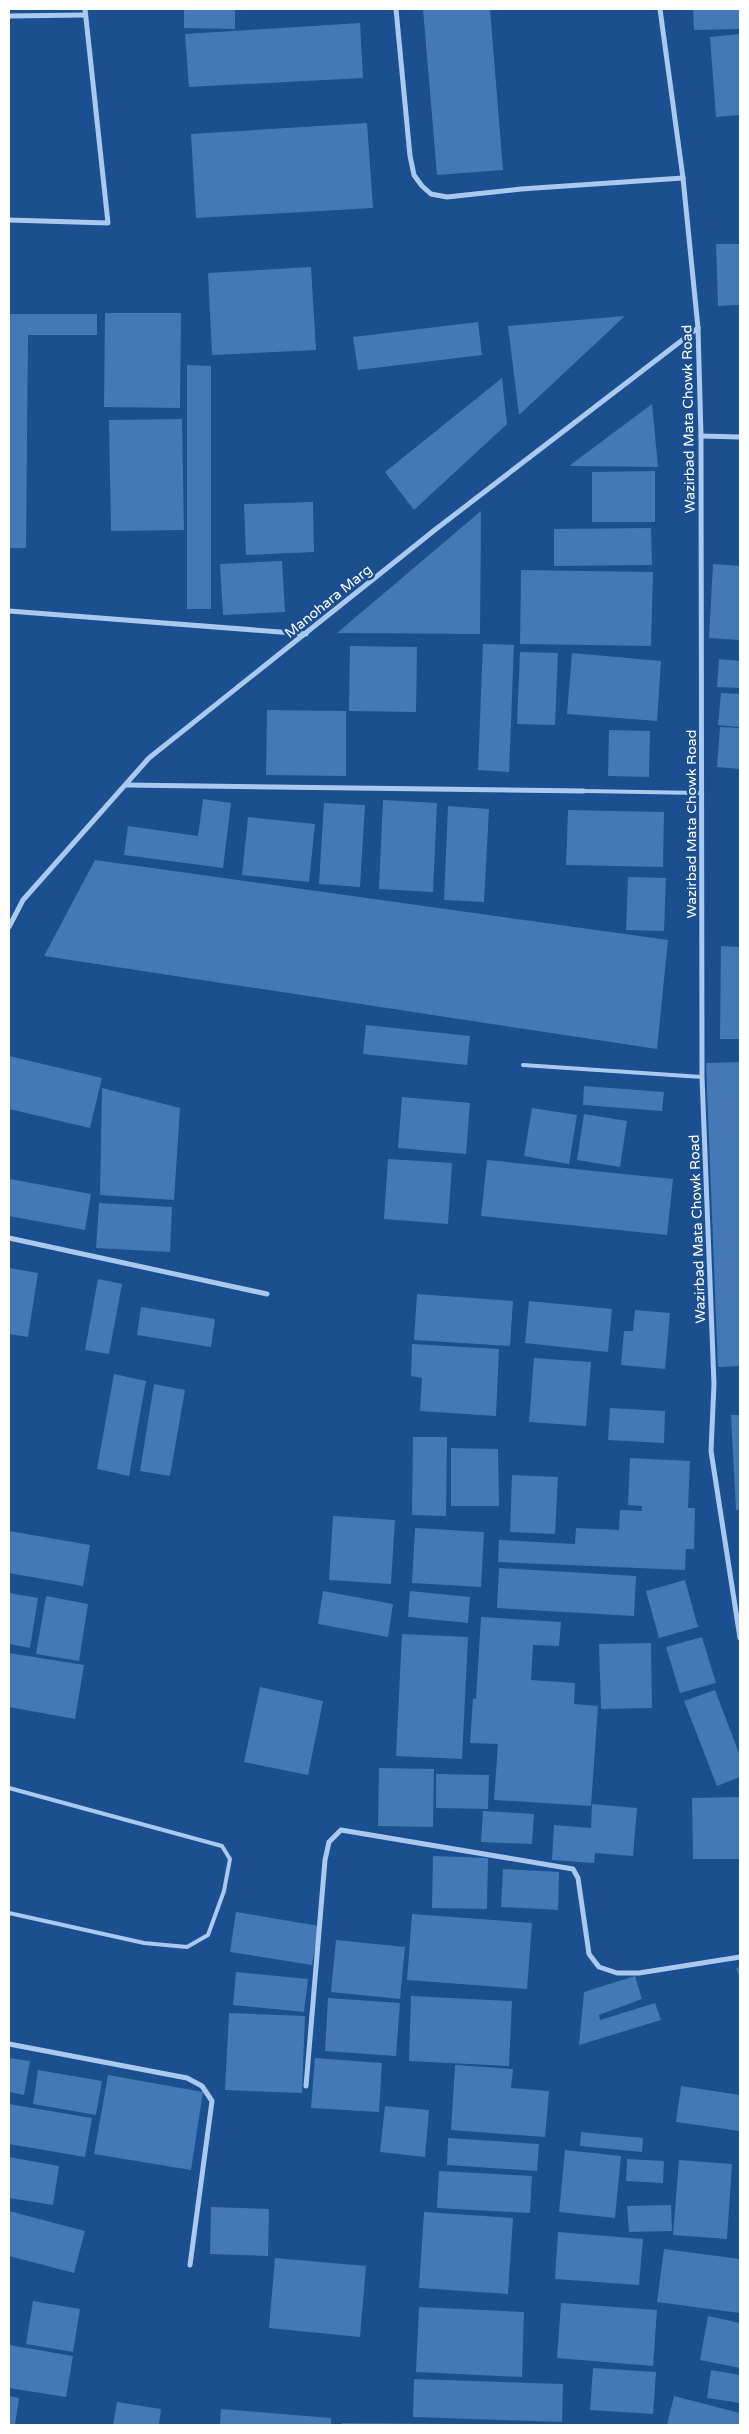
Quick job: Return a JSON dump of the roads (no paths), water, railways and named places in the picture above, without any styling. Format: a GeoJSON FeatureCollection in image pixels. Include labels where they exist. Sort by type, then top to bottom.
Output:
{"type":"FeatureCollection","features":[{"type":"Feature","properties":{"kind":"street"},"geometry":{"type":"LineString","coordinates":[[396,9],[410,156],[414,174],[431,194],[446,197],[521,189],[683,178]]}},
{"type":"Feature","properties":{"kind":"street","name":"Wazirbad Mata Chowk Road"},"geometry":{"type":"LineString","coordinates":[[660,9],[683,178],[698,328],[701,436],[702,1077],[714,1384],[711,1451],[740,1638]]}},
{"type":"Feature","properties":{"kind":"street"},"geometry":{"type":"LineString","coordinates":[[9,16],[85,12],[108,223],[9,220]]}},
{"type":"Feature","properties":{"kind":"street","name":"Manohara Marg"},"geometry":{"type":"LineString","coordinates":[[9,927],[23,900],[149,758],[436,529],[698,328]]}},
{"type":"Feature","properties":{"kind":"street"},"geometry":{"type":"LineString","coordinates":[[701,436],[740,437]]}},
{"type":"Feature","properties":{"kind":"street"},"geometry":{"type":"LineString","coordinates":[[9,612],[306,634]]}},
{"type":"Feature","properties":{"kind":"street"},"geometry":{"type":"LineString","coordinates":[[126,785],[584,791]]}},
{"type":"Feature","properties":{"kind":"street"},"geometry":{"type":"LineString","coordinates":[[9,1238],[267,1294]]}},
{"type":"Feature","properties":{"kind":"street"},"geometry":{"type":"LineString","coordinates":[[306,2086],[325,1860],[329,1842],[341,1830],[573,1869],[578,1878],[589,1954],[599,1967],[617,1972],[639,1973],[740,1957]]}},
{"type":"Feature","properties":{"kind":"street"},"geometry":{"type":"LineString","coordinates":[[9,2044],[187,2078],[202,2086],[212,2101],[190,2266]]}},
{"type":"Feature","properties":{"kind":"lane"},"geometry":{"type":"LineString","coordinates":[[584,791],[702,792]]}},
{"type":"Feature","properties":{"kind":"lane"},"geometry":{"type":"LineString","coordinates":[[523,1065],[702,1077]]}},
{"type":"Feature","properties":{"kind":"lane"},"geometry":{"type":"LineString","coordinates":[[9,1788],[222,1846],[230,1859],[224,1891],[208,1935],[187,1947],[144,1943],[9,1913]]}}]}
